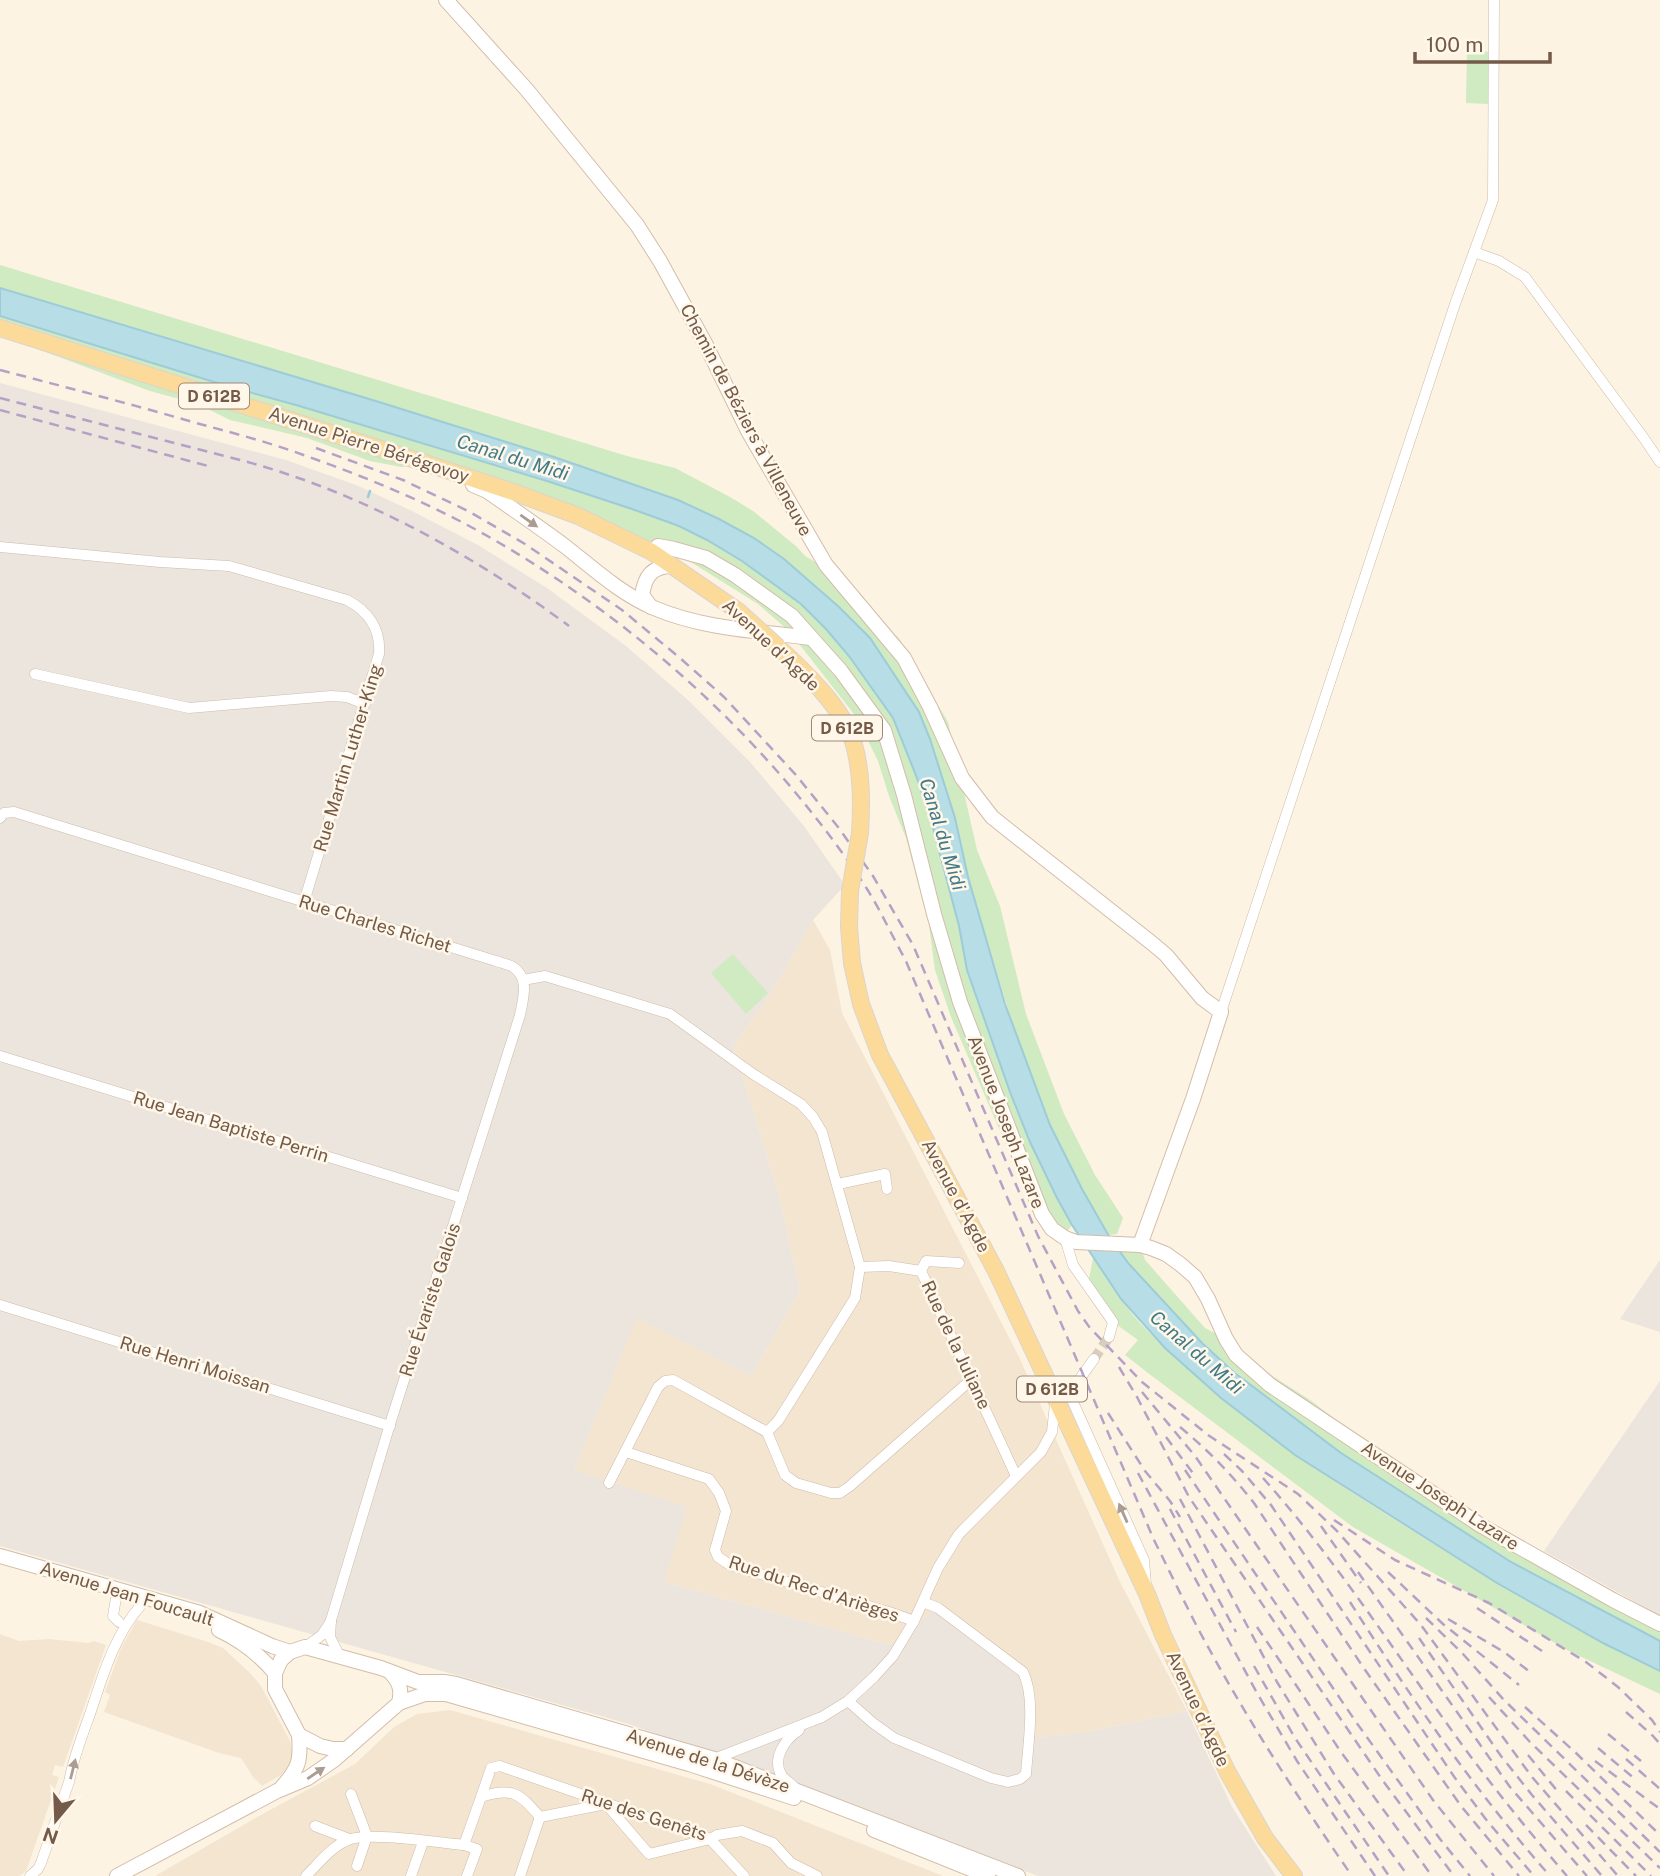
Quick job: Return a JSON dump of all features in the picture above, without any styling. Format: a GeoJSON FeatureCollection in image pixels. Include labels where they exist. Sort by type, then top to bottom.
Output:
{"type":"FeatureCollection","features":[{"type":"Feature","properties":{"kind":"main road","name":"Chemin de Béziers à Villeneuve"},"geometry":{"type":"LineString","coordinates":[[446,0],[527,90],[637,225],[705,343],[748,431],[784,495],[826,565],[904,659],[930,707],[962,778],[973,794],[992,817],[1153,943],[1202,998],[1221,1012]]}},
{"type":"Feature","properties":{"kind":"main road","name":"Avenue Pierre Bérégovoy"},"geometry":{"type":"LineString","coordinates":[[0,328],[516,493],[578,516],[652,552]]}},
{"type":"Feature","properties":{"kind":"main road"},"geometry":{"type":"LineString","coordinates":[[428,464],[488,491],[620,590],[652,608],[715,625],[811,638]]}},
{"type":"Feature","properties":{"kind":"main road","name":"Avenue Joseph Lazare"},"geometry":{"type":"LineString","coordinates":[[652,552],[658,546],[706,558],[735,575],[792,616],[841,671],[884,730],[960,1002],[1042,1214],[1052,1229],[1071,1240],[1134,1245],[1166,1254],[1195,1277],[1209,1299],[1226,1339],[1237,1355],[1269,1385],[1480,1525],[1660,1624]]}},
{"type":"Feature","properties":{"kind":"main road","name":"Avenue d'Agde"},"geometry":{"type":"LineString","coordinates":[[652,552],[738,611],[810,676],[837,710],[852,739],[861,783],[862,806],[850,891],[852,963],[861,1004],[880,1055],[996,1271],[1227,1771],[1265,1838],[1294,1876]]}},
{"type":"Feature","properties":{"kind":"main road"},"geometry":{"type":"LineString","coordinates":[[652,608],[642,595],[644,582],[653,571],[663,566],[673,566]]}},
{"type":"Feature","properties":{"kind":"main road"},"geometry":{"type":"LineString","coordinates":[[1134,1245],[1193,1099],[1221,1012]]}},
{"type":"Feature","properties":{"kind":"main road","name":"Avenue Jean Foucault"},"geometry":{"type":"LineString","coordinates":[[0,1556],[200,1613],[290,1652]]}},
{"type":"Feature","properties":{"kind":"main road","name":"Avenue Jean Foucault"},"geometry":{"type":"LineString","coordinates":[[0,1564],[196,1620],[228,1634],[264,1660],[275,1672]]}},
{"type":"Feature","properties":{"kind":"main road"},"geometry":{"type":"LineString","coordinates":[[117,1876],[280,1789],[309,1778],[399,1703],[399,1682],[391,1672],[305,1647],[290,1652],[281,1660],[275,1672],[275,1689],[299,1735],[300,1756],[295,1773],[280,1789]]}},
{"type":"Feature","properties":{"kind":"main road","name":"Avenue de la Dévèze"},"geometry":{"type":"LineString","coordinates":[[391,1672],[418,1682],[456,1684],[779,1779],[799,1791],[1018,1876]]}},
{"type":"Feature","properties":{"kind":"main road","name":"Avenue de la Dévèze"},"geometry":{"type":"LineString","coordinates":[[399,1703],[425,1694],[446,1694],[690,1764],[797,1800],[988,1876]]}},
{"type":"Feature","properties":{"kind":"main road"},"geometry":{"type":"LineString","coordinates":[[299,1735],[320,1746],[347,1749]]}},
{"type":"Feature","properties":{"kind":"street"},"geometry":{"type":"LineString","coordinates":[[1221,1012],[1454,304],[1493,200],[1494,0]]}},
{"type":"Feature","properties":{"kind":"street"},"geometry":{"type":"LineString","coordinates":[[1475,252],[1499,261],[1525,277],[1660,462]]}},
{"type":"Feature","properties":{"kind":"street","name":"Rue Martin Luther-King"},"geometry":{"type":"LineString","coordinates":[[0,547],[229,566],[347,600],[368,616],[374,624],[380,645],[377,664],[303,902]]}},
{"type":"Feature","properties":{"kind":"street"},"geometry":{"type":"LineString","coordinates":[[35,674],[189,708],[331,696],[347,697],[365,704]]}},
{"type":"Feature","properties":{"kind":"street","name":"Rue Charles Richet"},"geometry":{"type":"LineString","coordinates":[[2,816],[14,812],[513,967],[523,980]]}},
{"type":"Feature","properties":{"kind":"street"},"geometry":{"type":"LineString","coordinates":[[523,980],[545,976],[670,1013],[753,1074],[801,1104],[822,1132],[860,1267],[856,1298],[778,1421],[767,1432]]}},
{"type":"Feature","properties":{"kind":"street","name":"Rue Évariste Galois"},"geometry":{"type":"LineString","coordinates":[[340,1657],[330,1637],[331,1620],[520,1015],[524,998],[523,980]]}},
{"type":"Feature","properties":{"kind":"street","name":"Rue Jean Baptiste Perrin"},"geometry":{"type":"LineString","coordinates":[[0,1056],[462,1198]]}},
{"type":"Feature","properties":{"kind":"street"},"geometry":{"type":"LineString","coordinates":[[838,1184],[885,1174],[887,1189]]}},
{"type":"Feature","properties":{"kind":"street"},"geometry":{"type":"LineString","coordinates":[[1071,1240],[1066,1246],[1073,1265],[1113,1322],[1109,1337]]}},
{"type":"Feature","properties":{"kind":"street"},"geometry":{"type":"LineString","coordinates":[[921,1270],[926,1262],[959,1263]]}},
{"type":"Feature","properties":{"kind":"street","name":"Rue de la Juliane"},"geometry":{"type":"LineString","coordinates":[[860,1267],[889,1266],[921,1270],[1016,1476]]}},
{"type":"Feature","properties":{"kind":"street","name":"Rue Henri Moissan"},"geometry":{"type":"LineString","coordinates":[[0,1304],[390,1426]]}},
{"type":"Feature","properties":{"kind":"street"},"geometry":{"type":"LineString","coordinates":[[1094,1359],[1074,1387],[1073,1402],[1144,1560],[1147,1594]]}},
{"type":"Feature","properties":{"kind":"street"},"geometry":{"type":"LineString","coordinates":[[609,1483],[658,1387],[665,1381],[673,1380],[767,1432],[785,1475],[796,1483],[840,1493],[972,1378]]}},
{"type":"Feature","properties":{"kind":"street"},"geometry":{"type":"LineString","coordinates":[[714,1759],[822,1717],[848,1701],[874,1677],[893,1656],[914,1621],[938,1567],[959,1534],[1041,1452],[1052,1432],[1054,1393]]}},
{"type":"Feature","properties":{"kind":"street","name":"Rue du Rec d'Arièges"},"geometry":{"type":"LineString","coordinates":[[626,1452],[709,1479],[719,1493],[726,1511],[715,1550],[718,1558],[730,1565],[914,1621]]}},
{"type":"Feature","properties":{"kind":"street"},"geometry":{"type":"LineString","coordinates":[[116,1598],[113,1616],[119,1622]]}},
{"type":"Feature","properties":{"kind":"street"},"geometry":{"type":"LineString","coordinates":[[848,1701],[894,1738],[991,1778],[1009,1783],[1026,1774],[1030,1697],[1029,1684],[1023,1672],[938,1608],[923,1602]]}},
{"type":"Feature","properties":{"kind":"street"},"geometry":{"type":"LineString","coordinates":[[30,1876],[41,1863],[113,1648],[126,1624],[141,1605]]}},
{"type":"Feature","properties":{"kind":"street","name":"Rue Évariste Galois"},"geometry":{"type":"LineString","coordinates":[[305,1647],[322,1635],[331,1620]]}},
{"type":"Feature","properties":{"kind":"street"},"geometry":{"type":"LineString","coordinates":[[690,1764],[709,1766],[767,1787],[774,1786],[779,1779],[778,1758],[784,1745],[794,1733],[808,1724]]}},
{"type":"Feature","properties":{"kind":"street"},"geometry":{"type":"LineString","coordinates":[[752,1745],[768,1747],[778,1758]]}},
{"type":"Feature","properties":{"kind":"street","name":"Rue des Genêts"},"geometry":{"type":"LineString","coordinates":[[481,1797],[491,1768],[500,1766],[710,1839],[717,1835],[742,1831],[773,1843],[791,1863],[817,1876]]}},
{"type":"Feature","properties":{"kind":"street"},"geometry":{"type":"LineString","coordinates":[[464,1845],[481,1797],[496,1792],[512,1793],[524,1799],[540,1817]]}},
{"type":"Feature","properties":{"kind":"street"},"geometry":{"type":"LineString","coordinates":[[351,1794],[367,1836],[357,1866]]}},
{"type":"Feature","properties":{"kind":"street"},"geometry":{"type":"LineString","coordinates":[[540,1817],[606,1804],[649,1854],[710,1839],[744,1876]]}},
{"type":"Feature","properties":{"kind":"street"},"geometry":{"type":"LineString","coordinates":[[520,1876],[540,1817]]}},
{"type":"Feature","properties":{"kind":"street"},"geometry":{"type":"LineString","coordinates":[[315,1826],[349,1839]]}},
{"type":"Feature","properties":{"kind":"street"},"geometry":{"type":"LineString","coordinates":[[306,1876],[338,1846],[349,1839],[367,1836],[464,1845],[477,1849],[467,1876]]}},
{"type":"Feature","properties":{"kind":"street"},"geometry":{"type":"LineString","coordinates":[[411,1876],[422,1842]]}},
{"type":"Feature","properties":{"kind":"street"},"geometry":{"type":"LineString","coordinates":[[939,1845],[965,1862],[1002,1876]]}},
{"type":"Feature","properties":{"kind":"street"},"geometry":{"type":"LineString","coordinates":[[966,1867],[979,1876]]}},
{"type":"Feature","properties":{"kind":"shaded area"},"geometry":{"type":"Polygon","coordinates":[[[0,383],[286,460],[356,485],[410,510],[478,545],[547,588],[626,646],[689,701],[750,762],[804,826],[845,885],[813,920],[771,993],[733,1046],[780,1198],[800,1291],[751,1376],[637,1318],[574,1470],[687,1507],[664,1582],[890,1645],[938,1607],[1030,1674],[1036,1743],[1037,1738],[1091,1731],[1187,1711],[1232,1807],[1276,1876],[1038,1876],[629,1724],[0,1546],[0,383]]]}},
{"type":"Feature","properties":{"kind":"shaded area"},"geometry":{"type":"Polygon","coordinates":[[[813,920],[830,950],[842,1013],[1019,1357],[1120,1582],[1187,1711],[1091,1731],[1038,1738],[1036,1748],[890,1645],[664,1582],[574,1470],[637,1317],[751,1376],[800,1291],[780,1198],[733,1046],[771,993],[813,920]]]}},
{"type":"Feature","properties":{"kind":"shaded area"},"geometry":{"type":"Polygon","coordinates":[[[1660,1260],[1660,1332],[1620,1319],[1660,1260]]]}},
{"type":"Feature","properties":{"kind":"shaded area"},"geometry":{"type":"Polygon","coordinates":[[[1660,1381],[1660,1616],[1544,1551],[1660,1381]]]}},
{"type":"Feature","properties":{"kind":"shaded area"},"geometry":{"type":"Polygon","coordinates":[[[137,1620],[223,1648],[251,1674],[261,1686],[290,1741],[293,1757],[281,1775],[262,1786],[241,1758],[219,1753],[104,1712],[110,1695],[105,1692],[121,1648],[137,1620]]]}},
{"type":"Feature","properties":{"kind":"shaded area"},"geometry":{"type":"Polygon","coordinates":[[[0,1634],[19,1641],[94,1641],[106,1645],[63,1767],[55,1765],[52,1775],[59,1777],[26,1871],[20,1876],[0,1876],[0,1634]]]}},
{"type":"Feature","properties":{"kind":"shaded area"},"geometry":{"type":"Polygon","coordinates":[[[450,1710],[710,1784],[943,1876],[155,1876],[355,1764],[394,1727],[417,1714],[450,1710]]]}},
{"type":"Feature","properties":{"kind":"green space"},"geometry":{"type":"Polygon","coordinates":[[[1467,51],[1491,52],[1489,104],[1466,103],[1467,51]]]}},
{"type":"Feature","properties":{"kind":"green space"},"geometry":{"type":"Polygon","coordinates":[[[0,265],[627,456],[675,468],[753,511],[805,556],[846,580],[900,640],[948,722],[977,850],[1000,906],[1026,1014],[1064,1114],[1095,1175],[1123,1218],[1117,1234],[1108,1235],[1082,1189],[1050,1125],[1017,1039],[968,877],[955,818],[919,712],[870,638],[814,584],[784,559],[719,519],[678,500],[500,439],[0,288],[0,265]]]}},
{"type":"Feature","properties":{"kind":"green space"},"geometry":{"type":"Polygon","coordinates":[[[0,316],[489,463],[632,509],[679,526],[707,540],[741,560],[801,604],[849,656],[893,718],[932,824],[959,926],[967,970],[1010,1092],[1044,1171],[1072,1225],[1066,1233],[1055,1230],[1025,1189],[951,1017],[935,970],[929,925],[906,838],[878,761],[857,718],[789,631],[758,604],[678,554],[428,464],[401,467],[370,461],[307,438],[230,420],[198,404],[150,391],[0,335],[0,316]]]}},
{"type":"Feature","properties":{"kind":"green space"},"geometry":{"type":"Polygon","coordinates":[[[733,954],[768,993],[746,1014],[711,973],[733,954]]]}},
{"type":"Feature","properties":{"kind":"green space"},"geometry":{"type":"Polygon","coordinates":[[[1140,1245],[1145,1260],[1205,1328],[1226,1339],[1247,1360],[1310,1400],[1430,1487],[1660,1624],[1660,1641],[1511,1562],[1341,1453],[1267,1398],[1203,1344],[1118,1249],[1140,1245]]]}},
{"type":"Feature","properties":{"kind":"green space"},"geometry":{"type":"Polygon","coordinates":[[[1093,1258],[1146,1329],[1249,1419],[1341,1485],[1491,1580],[1574,1628],[1660,1671],[1660,1694],[1569,1651],[1353,1527],[1148,1373],[1125,1355],[1138,1340],[1113,1322],[1088,1284],[1093,1258]]]}},
{"type":"Feature","properties":{"kind":"water","name":"Canal du Midi"},"geometry":{"type":"Polygon","coordinates":[[[0,288],[554,457],[678,500],[754,538],[784,559],[870,638],[919,712],[955,818],[968,877],[1005,1004],[1050,1125],[1082,1189],[1110,1238],[1129,1264],[1203,1344],[1235,1373],[1341,1453],[1511,1562],[1660,1641],[1660,1671],[1603,1643],[1497,1583],[1295,1455],[1221,1398],[1165,1348],[1121,1299],[1057,1198],[1010,1092],[967,970],[959,926],[932,824],[893,718],[849,656],[801,604],[742,561],[679,526],[547,481],[0,316],[0,288]]]}},
{"type":"Feature","properties":{"kind":"waterway"},"geometry":{"type":"LineString","coordinates":[[368,497],[370,491]]}},
{"type":"Feature","properties":{"kind":"tunnel"},"geometry":{"type":"LineString","coordinates":[[1094,1359],[1109,1337]]}},
{"type":"Feature","properties":{"kind":"railway"},"geometry":{"type":"LineString","coordinates":[[0,370],[281,447],[360,476],[435,509],[508,548],[611,618],[707,698],[751,742],[831,838],[882,915],[905,959],[1154,1540],[1202,1636],[1237,1698],[1352,1876]]}},
{"type":"Feature","properties":{"kind":"railway"},"geometry":{"type":"LineString","coordinates":[[0,398],[244,461],[331,490],[414,528],[455,551],[494,574],[569,626]]}},
{"type":"Feature","properties":{"kind":"railway"},"geometry":{"type":"LineString","coordinates":[[0,410],[208,466]]}},
{"type":"Feature","properties":{"kind":"railway"},"geometry":{"type":"LineString","coordinates":[[316,448],[403,480],[468,511],[525,544],[622,610],[724,697],[796,775],[873,876],[913,945],[1038,1236],[1090,1328],[1142,1382],[1208,1435],[1298,1494],[1336,1530],[1421,1625],[1532,1777],[1618,1876]]}},
{"type":"Feature","properties":{"kind":"railway"},"geometry":{"type":"LineString","coordinates":[[1119,1367],[1189,1497],[1383,1781],[1454,1876]]}},
{"type":"Feature","properties":{"kind":"railway"},"geometry":{"type":"LineString","coordinates":[[1142,1392],[1195,1456],[1433,1800],[1494,1876]]}},
{"type":"Feature","properties":{"kind":"railway"},"geometry":{"type":"LineString","coordinates":[[1108,1413],[1145,1471],[1180,1517]]}},
{"type":"Feature","properties":{"kind":"railway"},"geometry":{"type":"LineString","coordinates":[[1180,1427],[1219,1463],[1254,1503],[1363,1667],[1461,1806],[1519,1876]]}},
{"type":"Feature","properties":{"kind":"railway"},"geometry":{"type":"LineString","coordinates":[[1166,1437],[1195,1476]]}},
{"type":"Feature","properties":{"kind":"railway"},"geometry":{"type":"LineString","coordinates":[[1224,1454],[1271,1505],[1455,1778],[1534,1876]]}},
{"type":"Feature","properties":{"kind":"railway"},"geometry":{"type":"LineString","coordinates":[[1185,1470],[1356,1722],[1470,1876]]}},
{"type":"Feature","properties":{"kind":"railway"},"geometry":{"type":"LineString","coordinates":[[1138,1473],[1257,1693],[1297,1761],[1375,1876]]}},
{"type":"Feature","properties":{"kind":"railway"},"geometry":{"type":"LineString","coordinates":[[1263,1478],[1335,1567],[1489,1781],[1567,1876]]}},
{"type":"Feature","properties":{"kind":"railway"},"geometry":{"type":"LineString","coordinates":[[1180,1499],[1277,1682],[1334,1774],[1408,1876]]}},
{"type":"Feature","properties":{"kind":"railway"},"geometry":{"type":"LineString","coordinates":[[1170,1509],[1236,1632]]}},
{"type":"Feature","properties":{"kind":"railway"},"geometry":{"type":"LineString","coordinates":[[1334,1520],[1395,1560],[1489,1603],[1586,1662],[1618,1687],[1652,1720],[1660,1732]]}},
{"type":"Feature","properties":{"kind":"railway"},"geometry":{"type":"LineString","coordinates":[[1321,1526],[1361,1583]]}},
{"type":"Feature","properties":{"kind":"railway"},"geometry":{"type":"LineString","coordinates":[[1358,1572],[1510,1787],[1587,1876]]}},
{"type":"Feature","properties":{"kind":"railway"},"geometry":{"type":"LineString","coordinates":[[1388,1572],[1443,1624],[1519,1685]]}},
{"type":"Feature","properties":{"kind":"railway"},"geometry":{"type":"LineString","coordinates":[[1350,1602],[1445,1743],[1522,1844],[1550,1876]]}},
{"type":"Feature","properties":{"kind":"railway"},"geometry":{"type":"LineString","coordinates":[[1477,1608],[1545,1653]]}},
{"type":"Feature","properties":{"kind":"railway"},"geometry":{"type":"LineString","coordinates":[[1426,1618],[1504,1700],[1660,1852]]}},
{"type":"Feature","properties":{"kind":"railway"},"geometry":{"type":"LineString","coordinates":[[1448,1619],[1504,1652],[1530,1672]]}},
{"type":"Feature","properties":{"kind":"railway"},"geometry":{"type":"LineString","coordinates":[[1257,1627],[1341,1752],[1432,1876]]}},
{"type":"Feature","properties":{"kind":"railway"},"geometry":{"type":"LineString","coordinates":[[1419,1638],[1501,1756],[1602,1876]]}},
{"type":"Feature","properties":{"kind":"railway"},"geometry":{"type":"LineString","coordinates":[[1254,1666],[1295,1738],[1389,1876]]}},
{"type":"Feature","properties":{"kind":"railway"},"geometry":{"type":"LineString","coordinates":[[1489,1697],[1530,1742],[1660,1868]]}},
{"type":"Feature","properties":{"kind":"railway"},"geometry":{"type":"LineString","coordinates":[[1525,1707],[1660,1835]]}},
{"type":"Feature","properties":{"kind":"railway"},"geometry":{"type":"LineString","coordinates":[[1626,1712],[1660,1744]]}},
{"type":"Feature","properties":{"kind":"railway"},"geometry":{"type":"LineString","coordinates":[[1608,1734],[1641,1761]]}},
{"type":"Feature","properties":{"kind":"railway"},"geometry":{"type":"LineString","coordinates":[[1598,1748],[1635,1779]]}},
{"type":"Feature","properties":{"kind":"railway"},"geometry":{"type":"LineString","coordinates":[[1528,1755],[1559,1793]]}},
{"type":"Feature","properties":{"kind":"railway"},"geometry":{"type":"LineString","coordinates":[[1626,1759],[1660,1789]]}},
{"type":"Feature","properties":{"kind":"railway"},"geometry":{"type":"LineString","coordinates":[[1595,1761],[1660,1809]]}},
{"type":"Feature","properties":{"kind":"railway"},"geometry":{"type":"LineString","coordinates":[[1566,1791],[1651,1876]]}},
{"type":"Feature","properties":{"kind":"railway"},"geometry":{"type":"LineString","coordinates":[[1586,1825],[1636,1876]]}}]}
